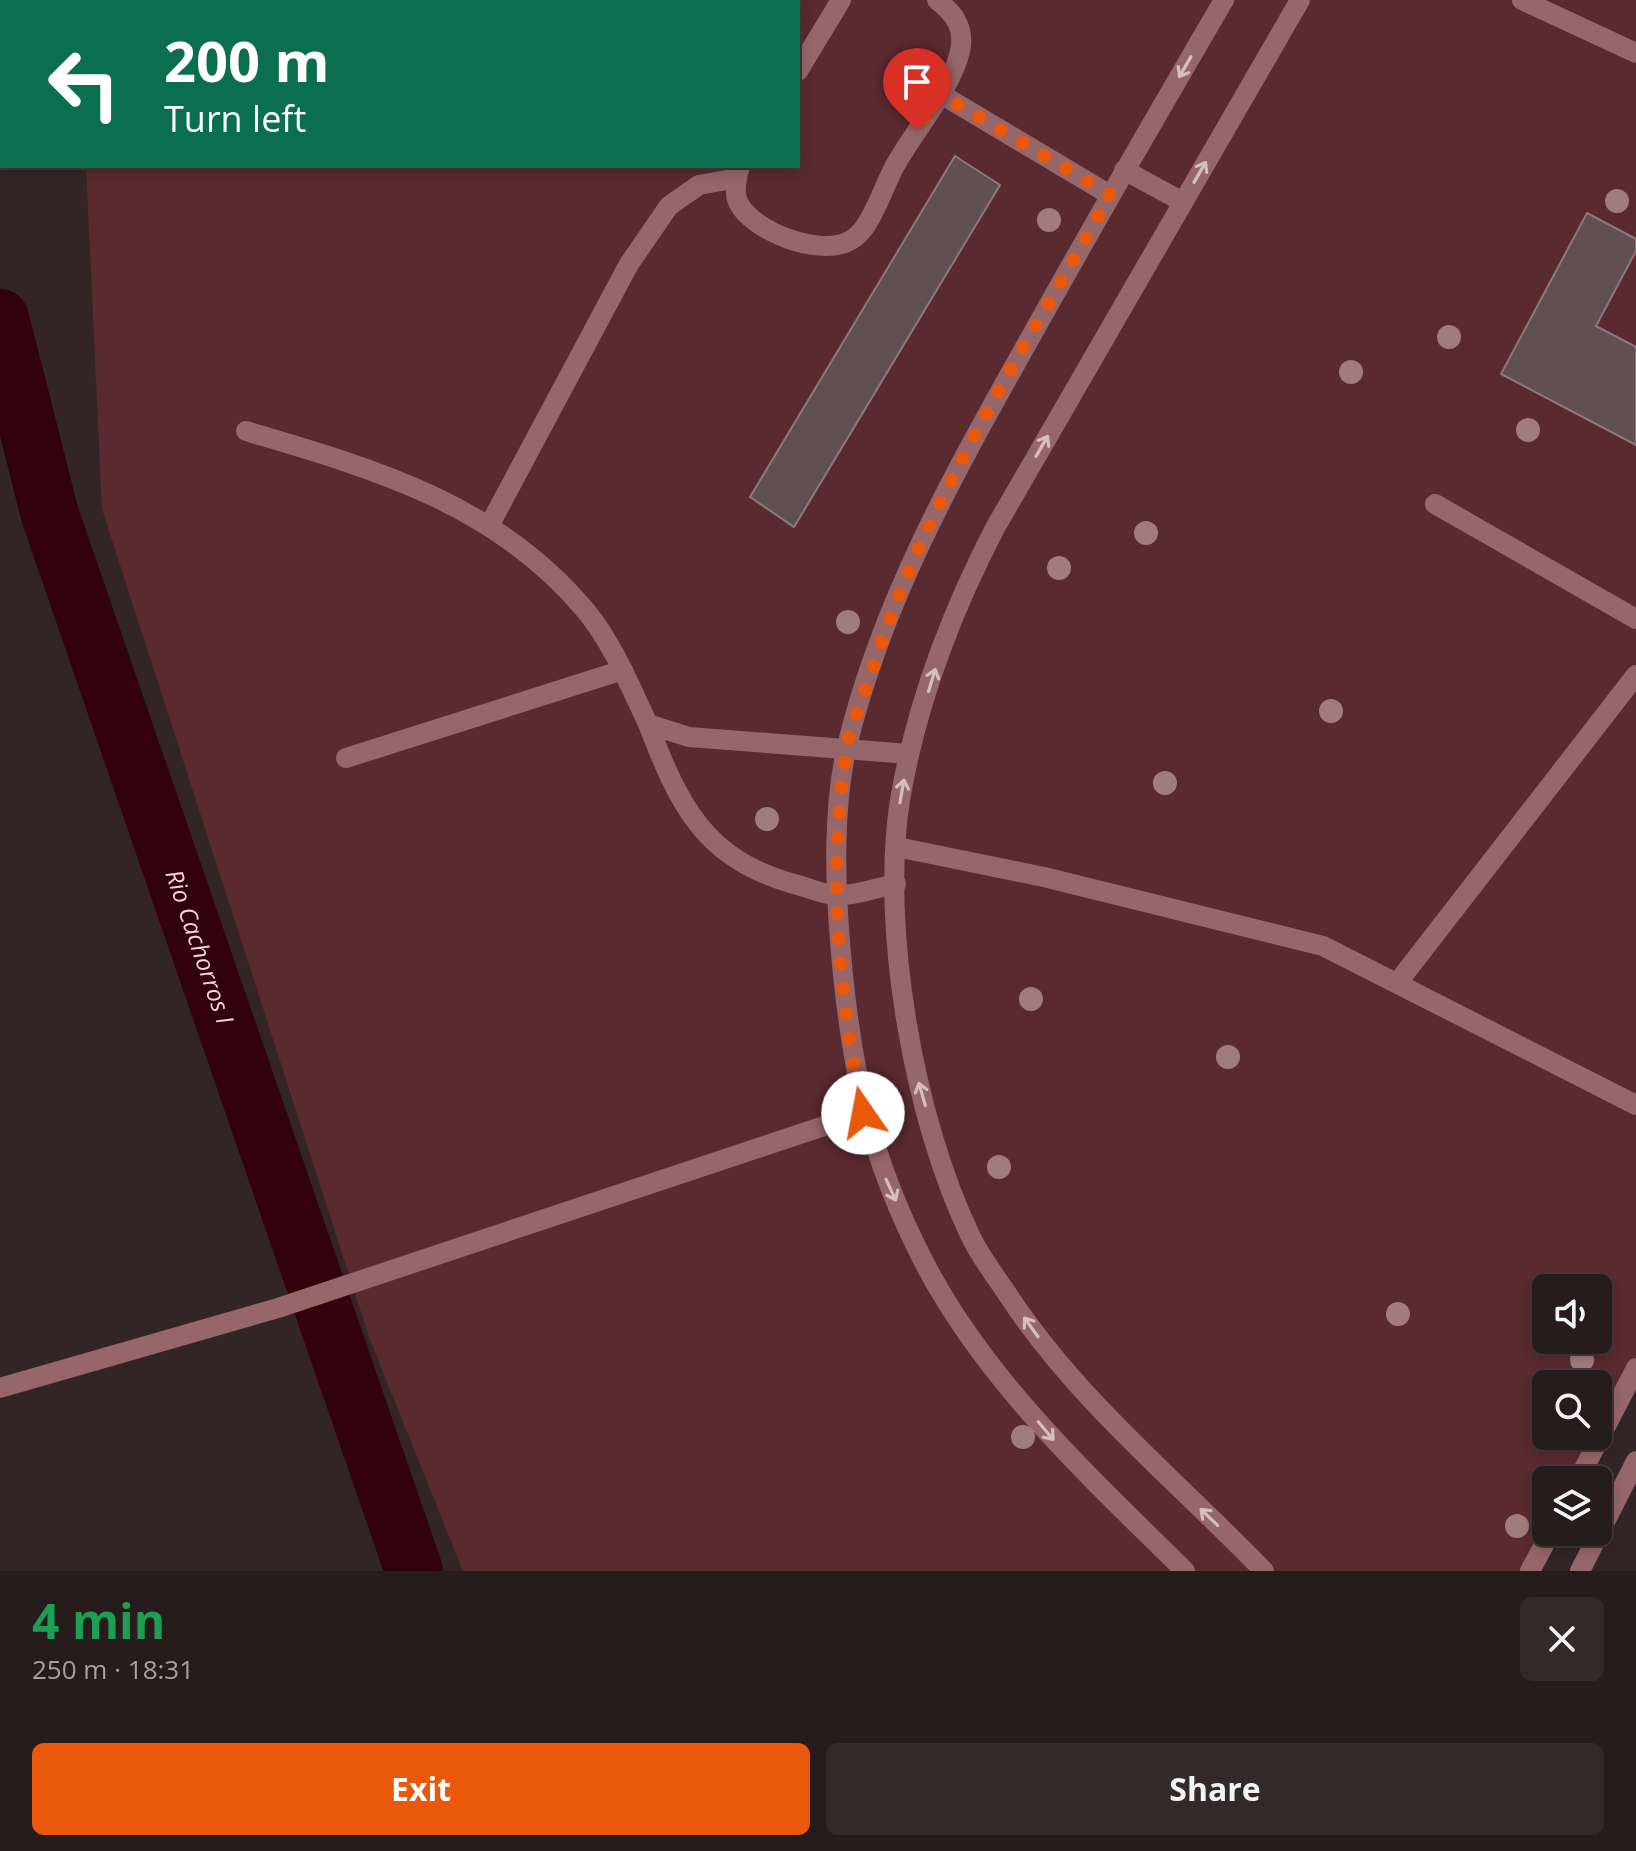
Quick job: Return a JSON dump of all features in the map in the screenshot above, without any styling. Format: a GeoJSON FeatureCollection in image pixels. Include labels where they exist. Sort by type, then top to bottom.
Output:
{"type":"FeatureCollection","features":[{"type":"Feature","properties":{"kind":"lane"},"geometry":{"type":"LineString","coordinates":[[800,68],[841,0]]}},
{"type":"Feature","properties":{"kind":"lane"},"geometry":{"type":"LineString","coordinates":[[489,526],[629,264],[669,206],[699,185],[739,172],[738,202],[754,221],[795,243],[820,246],[849,242],[863,229],[897,162],[959,57],[962,41],[953,13],[937,0]]}},
{"type":"Feature","properties":{"kind":"lane"},"geometry":{"type":"LineString","coordinates":[[1185,1571],[1060,1448],[958,1317],[927,1268],[880,1166],[863,1113],[846,1018],[836,895],[847,748],[909,563],[942,496],[1110,195],[1224,0]]}},
{"type":"Feature","properties":{"kind":"lane"},"geometry":{"type":"LineString","coordinates":[[1264,1571],[1100,1412],[1036,1334],[971,1237],[938,1149],[913,1062],[902,999],[896,884],[897,847],[909,754],[943,642],[966,585],[995,528],[1300,0]]}},
{"type":"Feature","properties":{"kind":"lane"},"geometry":{"type":"LineString","coordinates":[[1522,0],[1555,6],[1635,51]]}},
{"type":"Feature","properties":{"kind":"lane"},"geometry":{"type":"LineString","coordinates":[[939,93],[1110,195]]}},
{"type":"Feature","properties":{"kind":"lane"},"geometry":{"type":"LineString","coordinates":[[1124,170],[1183,202]]}},
{"type":"Feature","properties":{"kind":"lane"},"geometry":{"type":"LineString","coordinates":[[246,431],[360,464],[434,493],[489,526],[551,574],[587,613],[623,670],[673,789],[697,827],[735,860],[776,879],[836,895],[896,884]]}},
{"type":"Feature","properties":{"kind":"lane"},"geometry":{"type":"LineString","coordinates":[[1435,504],[1636,619]]}},
{"type":"Feature","properties":{"kind":"lane"},"geometry":{"type":"LineString","coordinates":[[346,758],[623,670]]}},
{"type":"Feature","properties":{"kind":"lane"},"geometry":{"type":"LineString","coordinates":[[1398,982],[1636,675]]}},
{"type":"Feature","properties":{"kind":"lane"},"geometry":{"type":"LineString","coordinates":[[648,724],[689,737],[909,754]]}},
{"type":"Feature","properties":{"kind":"lane"},"geometry":{"type":"LineString","coordinates":[[897,847],[1044,877],[1323,946],[1636,1105]]}},
{"type":"Feature","properties":{"kind":"lane"},"geometry":{"type":"LineString","coordinates":[[0,1388],[278,1308],[863,1113]]}},
{"type":"Feature","properties":{"kind":"lane"},"geometry":{"type":"LineString","coordinates":[[1585,1466],[1636,1368]]}},
{"type":"Feature","properties":{"kind":"lane"},"geometry":{"type":"LineString","coordinates":[[1580,1571],[1636,1461]]}},
{"type":"Feature","properties":{"kind":"lane"},"geometry":{"type":"LineString","coordinates":[[1530,1571],[1543,1546]]}},
{"type":"Feature","properties":{"kind":"shaded area"},"geometry":{"type":"Polygon","coordinates":[[[800,0],[1636,0],[1636,1380],[1612,1426],[1612,1370],[1532,1370],[1532,1450],[1600,1450],[1591,1466],[1532,1466],[1532,1546],[1543,1546],[1537,1571],[463,1571],[370,1340],[102,509],[86,168],[800,168],[800,0]]]}},
{"type":"Feature","properties":{"kind":"building"},"geometry":{"type":"Polygon","coordinates":[[[955,156],[1000,185],[794,527],[750,497],[955,156]]]}},
{"type":"Feature","properties":{"kind":"building"},"geometry":{"type":"Polygon","coordinates":[[[1587,213],[1636,239],[1636,251],[1596,326],[1636,347],[1636,445],[1501,374],[1587,213]]]}},
{"type":"Feature","properties":{"kind":"waterway","name":"Rio Cachorros I"},"geometry":{"type":"LineString","coordinates":[[0,318],[50,515],[414,1571]]}},
{"type":"Feature","properties":{"kind":"route"},"geometry":{"type":"LineString","coordinates":[[863,1113],[846,1018],[836,895],[847,748],[909,563],[942,496],[1110,195],[939,93],[917,130]]}}]}
